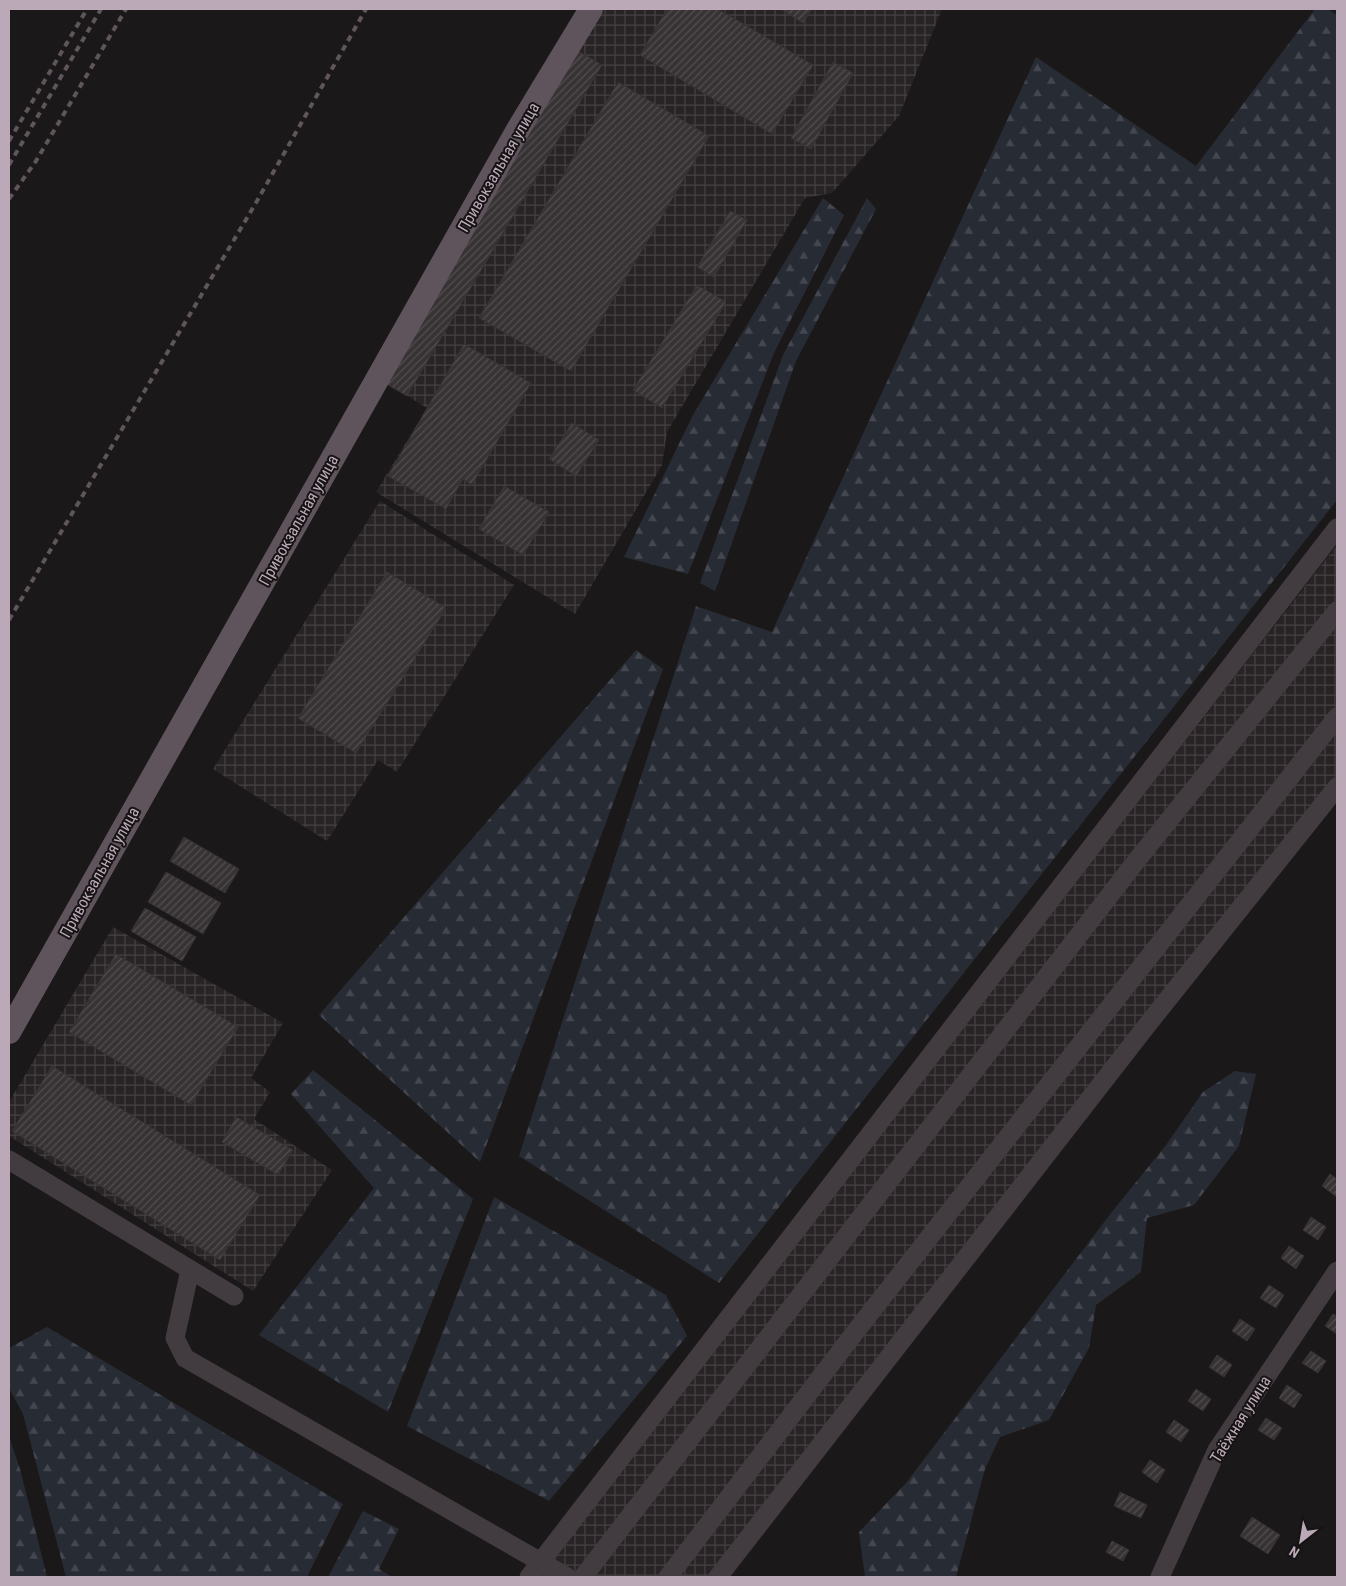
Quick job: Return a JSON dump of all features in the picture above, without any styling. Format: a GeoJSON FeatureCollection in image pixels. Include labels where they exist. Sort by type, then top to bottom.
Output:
{"type":"FeatureCollection","features":[{"type":"Feature","properties":{"kind":"main road","name":"Привокзальная улица"},"geometry":{"type":"LineString","coordinates":[[9,1032],[520,128],[591,9]]}},
{"type":"Feature","properties":{"kind":"street"},"geometry":{"type":"LineString","coordinates":[[529,1577],[1337,528]]}},
{"type":"Feature","properties":{"kind":"street"},"geometry":{"type":"LineString","coordinates":[[583,1577],[1137,860],[1337,611]]}},
{"type":"Feature","properties":{"kind":"street"},"geometry":{"type":"LineString","coordinates":[[668,1577],[868,1316],[1337,717]]}},
{"type":"Feature","properties":{"kind":"street"},"geometry":{"type":"LineString","coordinates":[[718,1577],[1148,1024],[1337,787]]}},
{"type":"Feature","properties":{"kind":"street"},"geometry":{"type":"LineString","coordinates":[[9,1160],[234,1296]]}},
{"type":"Feature","properties":{"kind":"street"},"geometry":{"type":"LineString","coordinates":[[190,1270],[175,1338],[185,1358],[567,1577]]}},
{"type":"Feature","properties":{"kind":"street","name":"Таёжная улица"},"geometry":{"type":"LineString","coordinates":[[1160,1577],[1217,1450],[1337,1271]]}},
{"type":"Feature","properties":{"kind":"shaded area"},"geometry":{"type":"Polygon","coordinates":[[[605,9],[942,9],[899,116],[832,193],[805,198],[667,432],[662,465],[575,614],[376,492],[427,408],[384,382],[578,49],[605,9]]]}},
{"type":"Feature","properties":{"kind":"shaded area"},"geometry":{"type":"Polygon","coordinates":[[[380,501],[514,585],[397,772],[378,760],[327,841],[213,769],[380,501]]]}},
{"type":"Feature","properties":{"kind":"shaded area"},"geometry":{"type":"Polygon","coordinates":[[[1337,545],[1337,787],[724,1577],[537,1577],[1337,545]]]}},
{"type":"Feature","properties":{"kind":"shaded area"},"geometry":{"type":"Polygon","coordinates":[[[113,927],[283,1023],[251,1078],[270,1092],[254,1119],[332,1170],[253,1291],[9,1136],[9,1102],[113,927]]]}},
{"type":"Feature","properties":{"kind":"green space"},"geometry":{"type":"Polygon","coordinates":[[[1315,9],[1328,9],[1337,15],[1337,500],[719,1283],[519,1156],[696,606],[772,632],[1036,57],[1196,166],[1315,9]]]}},
{"type":"Feature","properties":{"kind":"green space"},"geometry":{"type":"Polygon","coordinates":[[[823,198],[844,215],[774,353],[688,574],[624,557],[693,415],[823,198]]]}},
{"type":"Feature","properties":{"kind":"green space"},"geometry":{"type":"Polygon","coordinates":[[[867,198],[876,209],[796,361],[715,591],[700,583],[783,355],[867,198]]]}},
{"type":"Feature","properties":{"kind":"green space"},"geometry":{"type":"Polygon","coordinates":[[[636,650],[663,669],[480,1162],[319,1015],[636,650]]]}},
{"type":"Feature","properties":{"kind":"green space"},"geometry":{"type":"Polygon","coordinates":[[[313,1070],[473,1199],[388,1412],[259,1335],[374,1188],[291,1094],[313,1070]]]}},
{"type":"Feature","properties":{"kind":"green space"},"geometry":{"type":"Polygon","coordinates":[[[1235,1071],[1256,1074],[1239,1146],[1194,1205],[1147,1218],[1141,1272],[1096,1305],[1089,1348],[1049,1420],[1000,1437],[985,1469],[956,1577],[865,1577],[859,1532],[906,1483],[1111,1213],[1166,1145],[1203,1092],[1235,1071]]]}},
{"type":"Feature","properties":{"kind":"green space"},"geometry":{"type":"Polygon","coordinates":[[[494,1197],[666,1295],[687,1336],[549,1501],[407,1426],[494,1197]]]}},
{"type":"Feature","properties":{"kind":"green space"},"geometry":{"type":"Polygon","coordinates":[[[47,1327],[343,1504],[307,1577],[66,1577],[23,1414],[9,1388],[9,1348],[47,1327]]]}},
{"type":"Feature","properties":{"kind":"green space"},"geometry":{"type":"Polygon","coordinates":[[[9,1436],[20,1469],[47,1577],[9,1577],[9,1436]]]}},
{"type":"Feature","properties":{"kind":"green space"},"geometry":{"type":"Polygon","coordinates":[[[363,1511],[399,1529],[379,1569],[392,1577],[328,1577],[363,1511]]]}},
{"type":"Feature","properties":{"kind":"building"},"geometry":{"type":"Polygon","coordinates":[[[667,9],[718,9],[813,65],[772,134],[640,55],[667,9]]]}},
{"type":"Feature","properties":{"kind":"building"},"geometry":{"type":"Polygon","coordinates":[[[781,9],[812,9],[803,23],[781,9]]]}},
{"type":"Feature","properties":{"kind":"building"},"geometry":{"type":"Polygon","coordinates":[[[578,51],[602,65],[407,396],[383,382],[578,51]]]}},
{"type":"Feature","properties":{"kind":"building"},"geometry":{"type":"Polygon","coordinates":[[[833,62],[853,73],[811,149],[791,138],[833,62]]]}},
{"type":"Feature","properties":{"kind":"building"},"geometry":{"type":"Polygon","coordinates":[[[618,82],[709,136],[571,371],[479,318],[618,82]]]}},
{"type":"Feature","properties":{"kind":"building"},"geometry":{"type":"Polygon","coordinates":[[[730,211],[747,220],[714,277],[697,267],[730,211]]]}},
{"type":"Feature","properties":{"kind":"building"},"geometry":{"type":"Polygon","coordinates":[[[697,285],[726,302],[662,408],[633,390],[697,285]]]}},
{"type":"Feature","properties":{"kind":"building"},"geometry":{"type":"Polygon","coordinates":[[[464,344],[531,383],[472,485],[463,479],[446,509],[388,476],[464,344]]]}},
{"type":"Feature","properties":{"kind":"building"},"geometry":{"type":"Polygon","coordinates":[[[572,423],[599,440],[576,476],[549,459],[572,423]]]}},
{"type":"Feature","properties":{"kind":"building"},"geometry":{"type":"Polygon","coordinates":[[[504,486],[549,512],[523,555],[479,529],[504,486]]]}},
{"type":"Feature","properties":{"kind":"building"},"geometry":{"type":"Polygon","coordinates":[[[387,572],[446,608],[356,753],[298,718],[387,572]]]}},
{"type":"Feature","properties":{"kind":"building"},"geometry":{"type":"Polygon","coordinates":[[[184,837],[239,869],[225,893],[170,861],[184,837]]]}},
{"type":"Feature","properties":{"kind":"building"},"geometry":{"type":"Polygon","coordinates":[[[166,872],[221,903],[203,934],[148,902],[166,872]]]}},
{"type":"Feature","properties":{"kind":"building"},"geometry":{"type":"Polygon","coordinates":[[[145,908],[196,937],[182,961],[131,931],[145,908]]]}},
{"type":"Feature","properties":{"kind":"building"},"geometry":{"type":"Polygon","coordinates":[[[116,954],[238,1027],[191,1105],[69,1032],[116,954]]]}},
{"type":"Feature","properties":{"kind":"building"},"geometry":{"type":"Polygon","coordinates":[[[52,1066],[260,1195],[220,1260],[12,1131],[52,1066]]]}},
{"type":"Feature","properties":{"kind":"building"},"geometry":{"type":"Polygon","coordinates":[[[236,1117],[293,1150],[278,1175],[222,1142],[236,1117]]]}},
{"type":"Feature","properties":{"kind":"building"},"geometry":{"type":"Polygon","coordinates":[[[1330,1174],[1337,1179],[1337,1197],[1322,1186],[1330,1174]]]}},
{"type":"Feature","properties":{"kind":"building"},"geometry":{"type":"Polygon","coordinates":[[[1311,1217],[1326,1227],[1318,1240],[1303,1230],[1311,1217]]]}},
{"type":"Feature","properties":{"kind":"building"},"geometry":{"type":"Polygon","coordinates":[[[1289,1246],[1304,1256],[1296,1269],[1281,1258],[1289,1246]]]}},
{"type":"Feature","properties":{"kind":"building"},"geometry":{"type":"Polygon","coordinates":[[[1269,1285],[1284,1295],[1276,1308],[1260,1298],[1269,1285]]]}},
{"type":"Feature","properties":{"kind":"building"},"geometry":{"type":"Polygon","coordinates":[[[1333,1314],[1337,1316],[1337,1334],[1325,1326],[1333,1314]]]}},
{"type":"Feature","properties":{"kind":"building"},"geometry":{"type":"Polygon","coordinates":[[[1240,1319],[1255,1329],[1247,1341],[1232,1331],[1240,1319]]]}},
{"type":"Feature","properties":{"kind":"building"},"geometry":{"type":"Polygon","coordinates":[[[1311,1351],[1326,1361],[1318,1373],[1302,1363],[1311,1351]]]}},
{"type":"Feature","properties":{"kind":"building"},"geometry":{"type":"Polygon","coordinates":[[[1217,1355],[1232,1365],[1224,1377],[1209,1367],[1217,1355]]]}},
{"type":"Feature","properties":{"kind":"building"},"geometry":{"type":"Polygon","coordinates":[[[1287,1385],[1302,1395],[1294,1408],[1279,1398],[1287,1385]]]}},
{"type":"Feature","properties":{"kind":"building"},"geometry":{"type":"Polygon","coordinates":[[[1196,1389],[1211,1399],[1203,1411],[1188,1401],[1196,1389]]]}},
{"type":"Feature","properties":{"kind":"building"},"geometry":{"type":"Polygon","coordinates":[[[1266,1418],[1282,1428],[1274,1440],[1258,1430],[1266,1418]]]}},
{"type":"Feature","properties":{"kind":"building"},"geometry":{"type":"Polygon","coordinates":[[[1174,1420],[1189,1430],[1181,1442],[1166,1432],[1174,1420]]]}},
{"type":"Feature","properties":{"kind":"building"},"geometry":{"type":"Polygon","coordinates":[[[1150,1460],[1165,1470],[1157,1483],[1142,1472],[1150,1460]]]}},
{"type":"Feature","properties":{"kind":"building"},"geometry":{"type":"Polygon","coordinates":[[[1120,1492],[1147,1505],[1141,1518],[1114,1506],[1120,1492]]]}},
{"type":"Feature","properties":{"kind":"building"},"geometry":{"type":"Polygon","coordinates":[[[1252,1517],[1280,1535],[1268,1554],[1240,1536],[1252,1517]]]}},
{"type":"Feature","properties":{"kind":"building"},"geometry":{"type":"Polygon","coordinates":[[[1112,1541],[1129,1550],[1123,1561],[1106,1552],[1112,1541]]]}},
{"type":"Feature","properties":{"kind":"railway"},"geometry":{"type":"LineString","coordinates":[[9,141],[87,9]]}},
{"type":"Feature","properties":{"kind":"railway"},"geometry":{"type":"LineString","coordinates":[[9,165],[101,9]]}},
{"type":"Feature","properties":{"kind":"railway"},"geometry":{"type":"LineString","coordinates":[[9,199],[36,161],[126,9]]}},
{"type":"Feature","properties":{"kind":"railway"},"geometry":{"type":"LineString","coordinates":[[9,620],[257,201],[366,9]]}}]}
